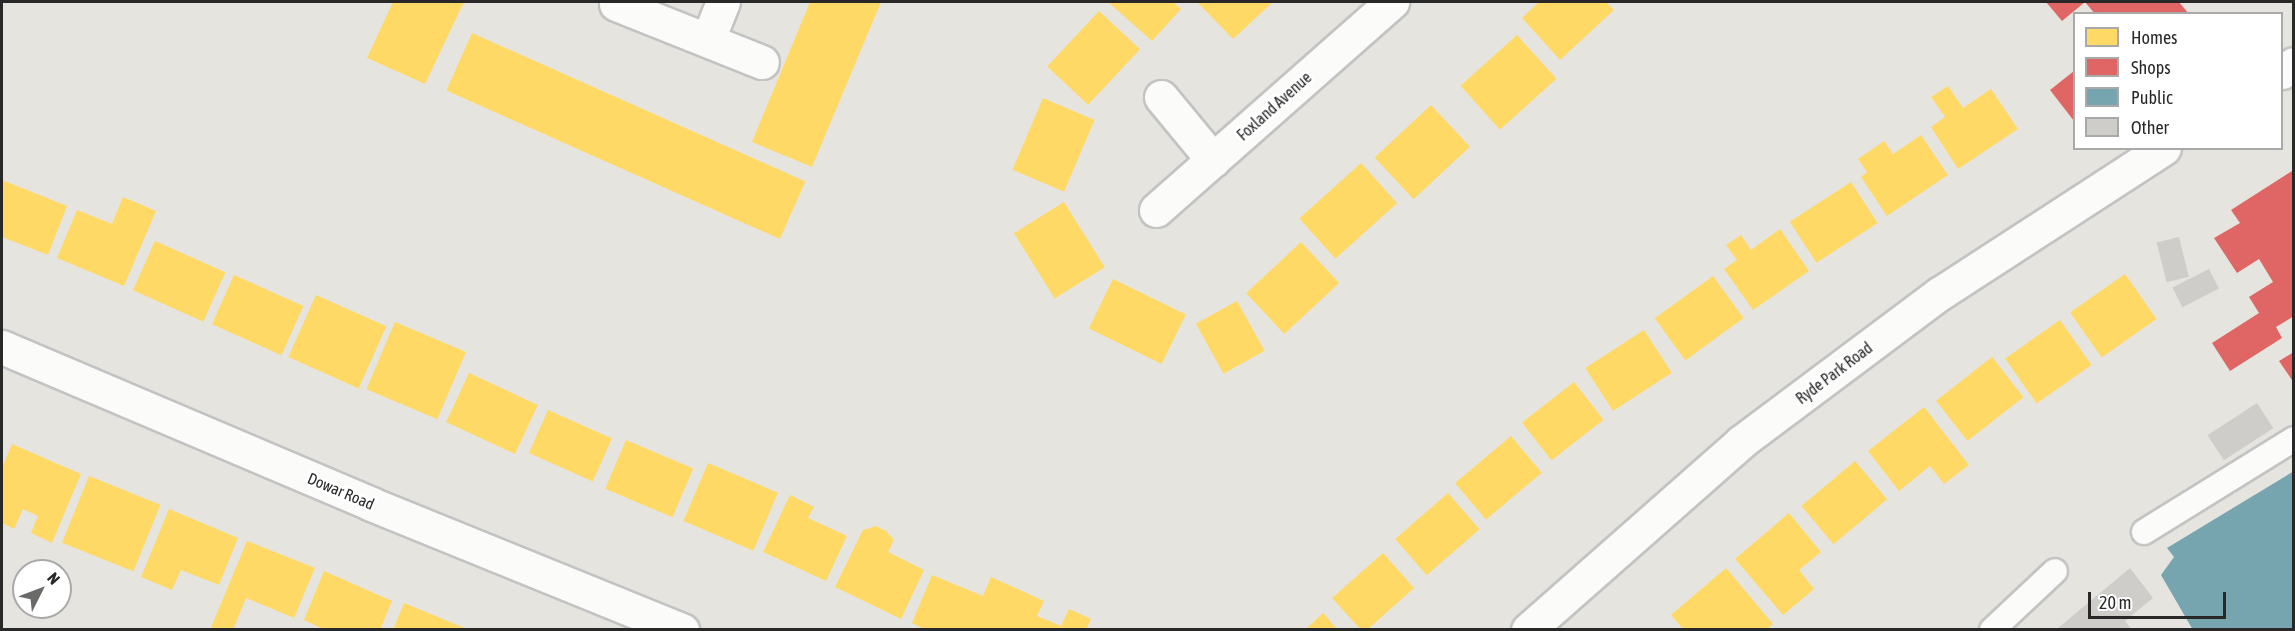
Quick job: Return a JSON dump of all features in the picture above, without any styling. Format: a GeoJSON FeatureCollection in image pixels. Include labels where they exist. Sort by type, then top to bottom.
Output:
{"type":"FeatureCollection","features":[{"type":"Feature","properties":{"kind":"street"},"geometry":{"type":"LineString","coordinates":[[708,39],[723,2]]}},
{"type":"Feature","properties":{"kind":"street","name":"Foxland Avenue"},"geometry":{"type":"LineString","coordinates":[[1156,210],[1392,2]]}},
{"type":"Feature","properties":{"kind":"street"},"geometry":{"type":"LineString","coordinates":[[616,4],[762,62]]}},
{"type":"Feature","properties":{"kind":"street"},"geometry":{"type":"LineString","coordinates":[[1161,97],[1214,160]]}},
{"type":"Feature","properties":{"kind":"street","name":"Ryde Park Road"},"geometry":{"type":"LineString","coordinates":[[1528,630],[1741,442],[1939,294],[2161,150]]}},
{"type":"Feature","properties":{"kind":"street","name":"Dowar Road"},"geometry":{"type":"LineString","coordinates":[[2,347],[360,499],[682,630]]}},
{"type":"Feature","properties":{"kind":"lane"},"geometry":{"type":"LineString","coordinates":[[2144,532],[2294,439]]}},
{"type":"Feature","properties":{"kind":"lane"},"geometry":{"type":"LineString","coordinates":[[1992,630],[2055,571]]}},
{"type":"Feature","properties":{"kind":"building: Homes"},"geometry":{"type":"Polygon","coordinates":[[[393,2],[464,2],[425,84],[367,58],[393,2]]]}},
{"type":"Feature","properties":{"kind":"building: Homes"},"geometry":{"type":"Polygon","coordinates":[[[810,2],[881,2],[812,167],[752,142],[810,2]]]}},
{"type":"Feature","properties":{"kind":"building: Homes"},"geometry":{"type":"Polygon","coordinates":[[[1108,2],[1173,2],[1181,9],[1152,41],[1108,2]]]}},
{"type":"Feature","properties":{"kind":"building: Homes"},"geometry":{"type":"Polygon","coordinates":[[[1197,2],[1273,2],[1233,39],[1197,2]]]}},
{"type":"Feature","properties":{"kind":"building: Homes"},"geometry":{"type":"Polygon","coordinates":[[[1539,2],[1606,2],[1614,10],[1560,60],[1522,18],[1539,2]]]}},
{"type":"Feature","properties":{"kind":"building: Homes"},"geometry":{"type":"Polygon","coordinates":[[[1099,11],[1140,49],[1088,105],[1047,67],[1099,11]]]}},
{"type":"Feature","properties":{"kind":"building: Homes"},"geometry":{"type":"Polygon","coordinates":[[[472,33],[805,181],[780,239],[446,91],[472,33]]]}},
{"type":"Feature","properties":{"kind":"building: Homes"},"geometry":{"type":"Polygon","coordinates":[[[1517,35],[1556,79],[1500,130],[1461,86],[1517,35]]]}},
{"type":"Feature","properties":{"kind":"building: Homes"},"geometry":{"type":"Polygon","coordinates":[[[1948,86],[1963,108],[1991,89],[2018,129],[1958,169],[1931,127],[1945,117],[1931,97],[1948,86]]]}},
{"type":"Feature","properties":{"kind":"building: Homes"},"geometry":{"type":"Polygon","coordinates":[[[1043,98],[1095,120],[1064,192],[1013,170],[1043,98]]]}},
{"type":"Feature","properties":{"kind":"building: Homes"},"geometry":{"type":"Polygon","coordinates":[[[1431,105],[1470,147],[1414,199],[1375,158],[1431,105]]]}},
{"type":"Feature","properties":{"kind":"building: Homes"},"geometry":{"type":"Polygon","coordinates":[[[1921,135],[1948,175],[1887,216],[1861,177],[1867,172],[1858,159],[1884,141],[1893,154],[1921,135]]]}},
{"type":"Feature","properties":{"kind":"building: Homes"},"geometry":{"type":"Polygon","coordinates":[[[1361,163],[1397,203],[1335,259],[1299,219],[1361,163]]]}},
{"type":"Feature","properties":{"kind":"building: Homes"},"geometry":{"type":"Polygon","coordinates":[[[2,180],[67,206],[48,255],[2,237],[2,180]]]}},
{"type":"Feature","properties":{"kind":"building: Homes"},"geometry":{"type":"Polygon","coordinates":[[[1851,182],[1878,223],[1816,263],[1790,222],[1851,182]]]}},
{"type":"Feature","properties":{"kind":"building: Homes"},"geometry":{"type":"Polygon","coordinates":[[[123,197],[156,211],[124,286],[57,258],[77,210],[112,224],[123,197]]]}},
{"type":"Feature","properties":{"kind":"building: Homes"},"geometry":{"type":"Polygon","coordinates":[[[1064,202],[1105,267],[1055,299],[1014,233],[1064,202]]]}},
{"type":"Feature","properties":{"kind":"building: Homes"},"geometry":{"type":"Polygon","coordinates":[[[1780,229],[1809,271],[1753,310],[1724,269],[1737,260],[1726,245],[1741,235],[1751,250],[1780,229]]]}},
{"type":"Feature","properties":{"kind":"building: Homes"},"geometry":{"type":"Polygon","coordinates":[[[155,241],[225,272],[203,322],[133,290],[155,241]]]}},
{"type":"Feature","properties":{"kind":"building: Homes"},"geometry":{"type":"Polygon","coordinates":[[[1301,242],[1339,283],[1284,334],[1246,293],[1301,242]]]}},
{"type":"Feature","properties":{"kind":"building: Homes"},"geometry":{"type":"Polygon","coordinates":[[[2125,274],[2157,319],[2102,357],[2070,312],[2125,274]]]}},
{"type":"Feature","properties":{"kind":"building: Homes"},"geometry":{"type":"Polygon","coordinates":[[[234,275],[303,306],[281,355],[212,324],[234,275]]]}},
{"type":"Feature","properties":{"kind":"building: Homes"},"geometry":{"type":"Polygon","coordinates":[[[1713,276],[1744,318],[1685,360],[1655,318],[1713,276]]]}},
{"type":"Feature","properties":{"kind":"building: Homes"},"geometry":{"type":"Polygon","coordinates":[[[1113,279],[1186,315],[1162,364],[1089,328],[1113,279]]]}},
{"type":"Feature","properties":{"kind":"building: Homes"},"geometry":{"type":"Polygon","coordinates":[[[316,295],[386,326],[359,388],[288,357],[316,295]]]}},
{"type":"Feature","properties":{"kind":"building: Homes"},"geometry":{"type":"Polygon","coordinates":[[[1237,301],[1265,351],[1224,374],[1196,324],[1237,301]]]}},
{"type":"Feature","properties":{"kind":"building: Homes"},"geometry":{"type":"Polygon","coordinates":[[[2060,320],[2092,365],[2037,403],[2005,358],[2060,320]]]}},
{"type":"Feature","properties":{"kind":"building: Homes"},"geometry":{"type":"Polygon","coordinates":[[[395,322],[466,352],[437,419],[366,389],[395,322]]]}},
{"type":"Feature","properties":{"kind":"building: Homes"},"geometry":{"type":"Polygon","coordinates":[[[1644,330],[1672,373],[1613,411],[1585,368],[1644,330]]]}},
{"type":"Feature","properties":{"kind":"building: Homes"},"geometry":{"type":"Polygon","coordinates":[[[1992,357],[2023,397],[1967,441],[1936,401],[1992,357]]]}},
{"type":"Feature","properties":{"kind":"building: Homes"},"geometry":{"type":"Polygon","coordinates":[[[469,373],[538,405],[515,454],[446,422],[469,373]]]}},
{"type":"Feature","properties":{"kind":"building: Homes"},"geometry":{"type":"Polygon","coordinates":[[[1574,382],[1604,420],[1552,460],[1522,423],[1574,382]]]}},
{"type":"Feature","properties":{"kind":"building: Homes"},"geometry":{"type":"Polygon","coordinates":[[[1924,407],[1969,465],[1944,484],[1930,466],[1899,491],[1868,451],[1924,407]]]}},
{"type":"Feature","properties":{"kind":"building: Homes"},"geometry":{"type":"Polygon","coordinates":[[[548,410],[612,438],[593,481],[529,453],[548,410]]]}},
{"type":"Feature","properties":{"kind":"building: Homes"},"geometry":{"type":"Polygon","coordinates":[[[1511,436],[1542,473],[1486,520],[1455,483],[1511,436]]]}},
{"type":"Feature","properties":{"kind":"building: Homes"},"geometry":{"type":"Polygon","coordinates":[[[626,440],[693,469],[672,517],[605,489],[626,440]]]}},
{"type":"Feature","properties":{"kind":"building: Homes"},"geometry":{"type":"Polygon","coordinates":[[[12,444],[81,474],[52,543],[31,533],[38,516],[23,509],[14,529],[2,523],[2,468],[12,444]]]}},
{"type":"Feature","properties":{"kind":"building: Homes"},"geometry":{"type":"Polygon","coordinates":[[[1855,461],[1887,499],[1834,544],[1801,506],[1855,461]]]}},
{"type":"Feature","properties":{"kind":"building: Homes"},"geometry":{"type":"Polygon","coordinates":[[[708,463],[778,493],[753,551],[683,521],[708,463]]]}},
{"type":"Feature","properties":{"kind":"building: Homes"},"geometry":{"type":"Polygon","coordinates":[[[89,476],[160,505],[133,572],[62,543],[89,476]]]}},
{"type":"Feature","properties":{"kind":"building: Homes"},"geometry":{"type":"Polygon","coordinates":[[[1448,493],[1479,529],[1427,575],[1395,539],[1448,493]]]}},
{"type":"Feature","properties":{"kind":"building: Homes"},"geometry":{"type":"Polygon","coordinates":[[[790,495],[814,507],[808,518],[847,536],[826,581],[763,552],[790,495]]]}},
{"type":"Feature","properties":{"kind":"building: Homes"},"geometry":{"type":"Polygon","coordinates":[[[169,509],[238,538],[219,585],[181,570],[172,590],[141,577],[169,509]]]}},
{"type":"Feature","properties":{"kind":"building: Homes"},"geometry":{"type":"Polygon","coordinates":[[[1789,513],[1821,552],[1799,570],[1814,589],[1783,615],[1735,559],[1789,513]]]}},
{"type":"Feature","properties":{"kind":"building: Homes"},"geometry":{"type":"Polygon","coordinates":[[[876,526],[886,531],[894,540],[888,552],[924,570],[901,619],[835,587],[863,530],[876,526]]]}},
{"type":"Feature","properties":{"kind":"building: Homes"},"geometry":{"type":"Polygon","coordinates":[[[247,541],[315,568],[294,618],[246,598],[233,630],[210,630],[247,541]]]}},
{"type":"Feature","properties":{"kind":"building: Homes"},"geometry":{"type":"Polygon","coordinates":[[[1383,553],[1414,588],[1367,630],[1361,630],[1332,598],[1383,553]]]}},
{"type":"Feature","properties":{"kind":"building: Homes"},"geometry":{"type":"Polygon","coordinates":[[[1726,568],[1773,624],[1766,630],[1684,630],[1671,615],[1726,568]]]}},
{"type":"Feature","properties":{"kind":"building: Homes"},"geometry":{"type":"Polygon","coordinates":[[[324,571],[392,601],[380,630],[325,630],[304,620],[324,571]]]}},
{"type":"Feature","properties":{"kind":"building: Homes"},"geometry":{"type":"Polygon","coordinates":[[[932,575],[983,596],[991,577],[1044,601],[1037,616],[1061,626],[1069,609],[1091,619],[1086,630],[926,630],[912,623],[932,575]]]}},
{"type":"Feature","properties":{"kind":"building: Homes"},"geometry":{"type":"Polygon","coordinates":[[[404,603],[467,629],[467,630],[393,630],[404,603]]]}},
{"type":"Feature","properties":{"kind":"building: Homes"},"geometry":{"type":"Polygon","coordinates":[[[1323,613],[1338,630],[1305,630],[1323,613]]]}},
{"type":"Feature","properties":{"kind":"building: Shops"},"geometry":{"type":"Polygon","coordinates":[[[2046,2],[2085,2],[2062,21],[2046,2]]]}},
{"type":"Feature","properties":{"kind":"building: Shops"},"geometry":{"type":"Polygon","coordinates":[[[2085,2],[2179,2],[2187,12],[2093,12],[2085,2]]]}},
{"type":"Feature","properties":{"kind":"building: Shops"},"geometry":{"type":"Polygon","coordinates":[[[2073,72],[2073,120],[2050,90],[2073,72]]]}},
{"type":"Feature","properties":{"kind":"building: Shops"},"geometry":{"type":"Polygon","coordinates":[[[2292,171],[2294,316],[2276,327],[2282,338],[2230,371],[2212,343],[2259,313],[2249,297],[2273,282],[2259,259],[2237,273],[2214,238],[2240,223],[2231,210],[2292,171]]]}},
{"type":"Feature","properties":{"kind":"building: Shops"},"geometry":{"type":"Polygon","coordinates":[[[2294,352],[2294,383],[2279,361],[2294,352]]]}},
{"type":"Feature","properties":{"kind":"building: Public"},"geometry":{"type":"Polygon","coordinates":[[[2294,471],[2294,630],[2193,630],[2161,575],[2174,557],[2167,548],[2294,471]]]}},
{"type":"Feature","properties":{"kind":"building: Other"},"geometry":{"type":"Polygon","coordinates":[[[2179,237],[2189,277],[2167,282],[2157,243],[2179,237]]]}},
{"type":"Feature","properties":{"kind":"building: Other"},"geometry":{"type":"Polygon","coordinates":[[[2209,269],[2219,289],[2182,307],[2172,288],[2209,269]]]}},
{"type":"Feature","properties":{"kind":"building: Other"},"geometry":{"type":"Polygon","coordinates":[[[2257,403],[2273,428],[2224,460],[2208,435],[2257,403]]]}},
{"type":"Feature","properties":{"kind":"building: Other"},"geometry":{"type":"Polygon","coordinates":[[[2130,568],[2153,598],[2125,621],[2132,630],[2060,630],[2058,628],[2130,568]]]}}]}
